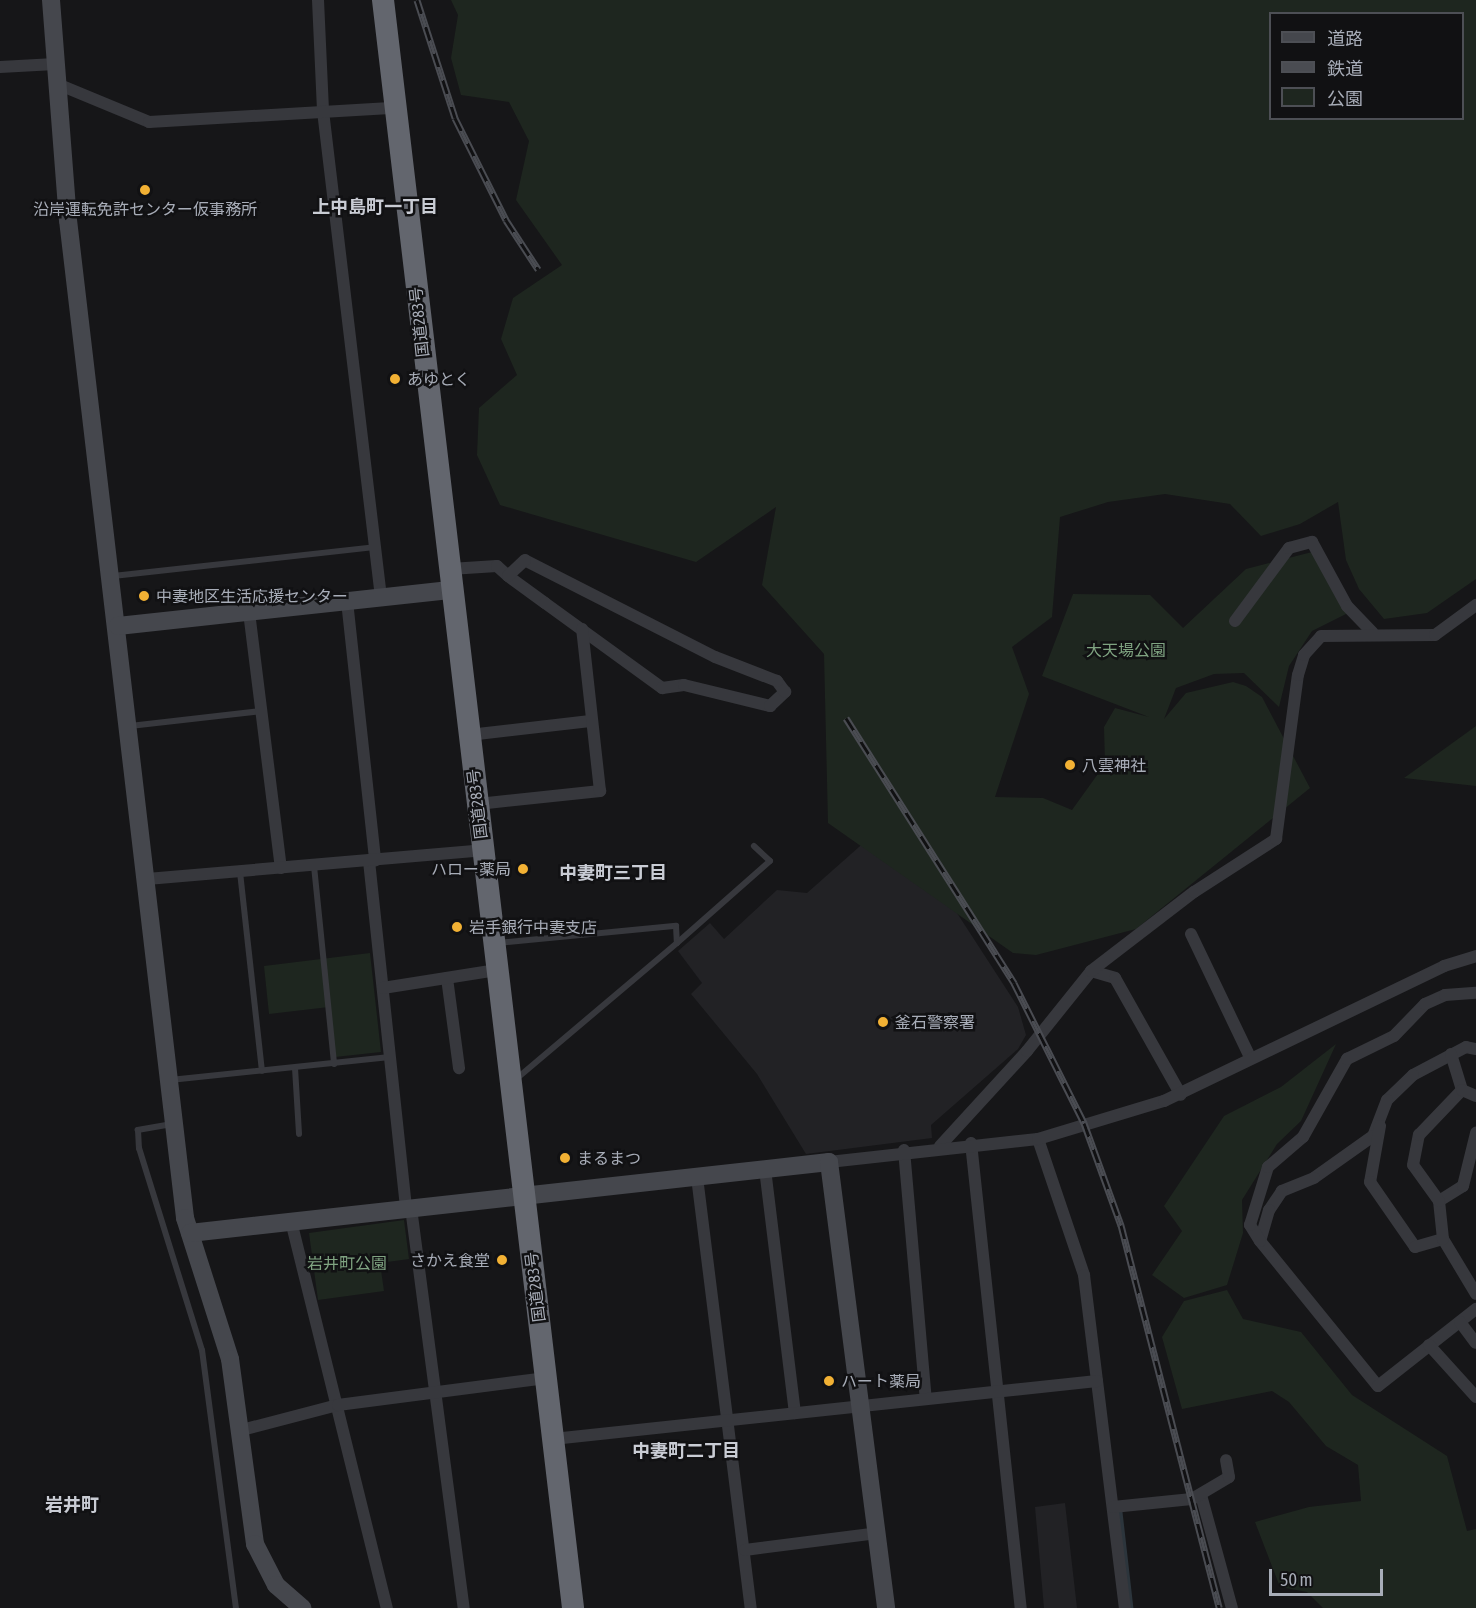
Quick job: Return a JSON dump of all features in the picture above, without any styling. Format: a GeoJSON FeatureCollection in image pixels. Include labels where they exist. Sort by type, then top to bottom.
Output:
{"type":"FeatureCollection","features":[{"type":"Feature","properties":{"kind":"highway","name":"国道283号"},"geometry":{"type":"LineString","coordinates":[[383,0],[573,1608]]}},
{"type":"Feature","properties":{"kind":"street"},"geometry":{"type":"LineString","coordinates":[[51,0],[55,83],[174,1123],[190,1233],[230,1359],[255,1544],[276,1586],[302,1608]]}},
{"type":"Feature","properties":{"kind":"street"},"geometry":{"type":"LineString","coordinates":[[318,0],[323,111],[381,598]]}},
{"type":"Feature","properties":{"kind":"street"},"geometry":{"type":"LineString","coordinates":[[0,67],[54,64]]}},
{"type":"Feature","properties":{"kind":"street"},"geometry":{"type":"LineString","coordinates":[[55,83],[149,122],[395,108]]}},
{"type":"Feature","properties":{"kind":"street"},"geometry":{"type":"LineString","coordinates":[[1235,621],[1289,548],[1312,543],[1347,606],[1373,633]]}},
{"type":"Feature","properties":{"kind":"street"},"geometry":{"type":"LineString","coordinates":[[118,626],[381,598],[497,566],[508,576],[662,688],[684,685],[770,706],[785,692],[777,681],[715,657],[525,560],[508,576]]}},
{"type":"Feature","properties":{"kind":"street"},"geometry":{"type":"LineString","coordinates":[[347,601],[390,1057],[464,1608]]}},
{"type":"Feature","properties":{"kind":"street"},"geometry":{"type":"LineString","coordinates":[[939,1146],[1027,1051],[1090,971],[1194,892],[1276,839],[1291,709],[1304,655],[1321,636],[1373,633],[1435,635],[1476,605]]}},
{"type":"Feature","properties":{"kind":"street"},"geometry":{"type":"LineString","coordinates":[[249,612],[281,868]]}},
{"type":"Feature","properties":{"kind":"street"},"geometry":{"type":"LineString","coordinates":[[478,804],[600,791],[590,721],[582,629]]}},
{"type":"Feature","properties":{"kind":"street"},"geometry":{"type":"LineString","coordinates":[[469,735],[590,721]]}},
{"type":"Feature","properties":{"kind":"street"},"geometry":{"type":"LineString","coordinates":[[147,879],[483,850]]}},
{"type":"Feature","properties":{"kind":"street"},"geometry":{"type":"LineString","coordinates":[[1191,934],[1250,1057]]}},
{"type":"Feature","properties":{"kind":"street"},"geometry":{"type":"LineString","coordinates":[[190,1233],[829,1162],[939,1146],[1038,1139],[1181,1095],[1250,1057],[1476,956]]}},
{"type":"Feature","properties":{"kind":"street"},"geometry":{"type":"LineString","coordinates":[[383,988],[497,970]]}},
{"type":"Feature","properties":{"kind":"street"},"geometry":{"type":"LineString","coordinates":[[1090,971],[1114,978],[1181,1095]]}},
{"type":"Feature","properties":{"kind":"street"},"geometry":{"type":"LineString","coordinates":[[447,978],[459,1068]]}},
{"type":"Feature","properties":{"kind":"street"},"geometry":{"type":"LineString","coordinates":[[1476,993],[1445,995],[1425,1004],[1394,1036],[1347,1059],[1303,1137],[1268,1167],[1250,1225],[1260,1241],[1378,1386],[1476,1309]]}},
{"type":"Feature","properties":{"kind":"street"},"geometry":{"type":"LineString","coordinates":[[1260,1241],[1269,1210],[1282,1191],[1349,1156],[1373,1136],[1394,1093],[1451,1054],[1476,1049]]}},
{"type":"Feature","properties":{"kind":"street"},"geometry":{"type":"LineString","coordinates":[[1451,1054],[1462,1090],[1476,1096]]}},
{"type":"Feature","properties":{"kind":"street"},"geometry":{"type":"LineString","coordinates":[[1462,1090],[1419,1135],[1413,1165],[1439,1201],[1443,1239],[1476,1294]]}},
{"type":"Feature","properties":{"kind":"street"},"geometry":{"type":"LineString","coordinates":[[1381,1119],[1370,1182],[1415,1247],[1443,1239]]}},
{"type":"Feature","properties":{"kind":"street"},"geometry":{"type":"LineString","coordinates":[[1439,1201],[1463,1186],[1476,1133]]}},
{"type":"Feature","properties":{"kind":"street"},"geometry":{"type":"LineString","coordinates":[[1038,1139],[1084,1275],[1125,1608]]}},
{"type":"Feature","properties":{"kind":"street"},"geometry":{"type":"LineString","coordinates":[[971,1143],[1021,1608]]}},
{"type":"Feature","properties":{"kind":"street"},"geometry":{"type":"LineString","coordinates":[[904,1150],[926,1399]]}},
{"type":"Feature","properties":{"kind":"street"},"geometry":{"type":"LineString","coordinates":[[829,1162],[864,1406],[885,1608]]}},
{"type":"Feature","properties":{"kind":"street"},"geometry":{"type":"LineString","coordinates":[[765,1169],[795,1413]]}},
{"type":"Feature","properties":{"kind":"street"},"geometry":{"type":"LineString","coordinates":[[697,1177],[731,1420],[751,1608]]}},
{"type":"Feature","properties":{"kind":"street"},"geometry":{"type":"LineString","coordinates":[[291,1221],[387,1608]]}},
{"type":"Feature","properties":{"kind":"street"},"geometry":{"type":"LineString","coordinates":[[1460,1322],[1476,1343]]}},
{"type":"Feature","properties":{"kind":"street"},"geometry":{"type":"LineString","coordinates":[[1429,1345],[1476,1396]]}},
{"type":"Feature","properties":{"kind":"street"},"geometry":{"type":"LineString","coordinates":[[238,1431],[338,1405],[435,1390],[546,1378]]}},
{"type":"Feature","properties":{"kind":"street"},"geometry":{"type":"LineString","coordinates":[[553,1439],[1097,1381]]}},
{"type":"Feature","properties":{"kind":"street"},"geometry":{"type":"LineString","coordinates":[[1113,1507],[1201,1495],[1229,1476],[1226,1460]]}},
{"type":"Feature","properties":{"kind":"street"},"geometry":{"type":"LineString","coordinates":[[1201,1495],[1232,1608]]}},
{"type":"Feature","properties":{"kind":"street"},"geometry":{"type":"LineString","coordinates":[[745,1550],[878,1533]]}},
{"type":"Feature","properties":{"kind":"lane"},"geometry":{"type":"LineString","coordinates":[[113,576],[375,546]]}},
{"type":"Feature","properties":{"kind":"lane"},"geometry":{"type":"LineString","coordinates":[[129,726],[261,711]]}},
{"type":"Feature","properties":{"kind":"lane"},"geometry":{"type":"LineString","coordinates":[[511,1083],[770,861],[754,846]]}},
{"type":"Feature","properties":{"kind":"lane"},"geometry":{"type":"LineString","coordinates":[[314,866],[334,1064]]}},
{"type":"Feature","properties":{"kind":"lane"},"geometry":{"type":"LineString","coordinates":[[240,872],[262,1071]]}},
{"type":"Feature","properties":{"kind":"lane"},"geometry":{"type":"LineString","coordinates":[[494,943],[676,926],[676,943]]}},
{"type":"Feature","properties":{"kind":"lane"},"geometry":{"type":"LineString","coordinates":[[170,1080],[390,1057]]}},
{"type":"Feature","properties":{"kind":"lane"},"geometry":{"type":"LineString","coordinates":[[295,1068],[299,1134]]}},
{"type":"Feature","properties":{"kind":"lane"},"geometry":{"type":"LineString","coordinates":[[174,1123],[138,1130],[139,1148],[202,1350],[236,1608]]}},
{"type":"Feature","properties":{"kind":"shaded area"},"geometry":{"type":"Polygon","coordinates":[[[894,816],[1018,1007],[1026,1035],[1018,1049],[931,1125],[932,1138],[806,1154],[757,1074],[691,994],[702,983],[678,951],[710,923],[724,939],[777,890],[807,893],[894,816]]]}},
{"type":"Feature","properties":{"kind":"shaded area"},"geometry":{"type":"Polygon","coordinates":[[[1065,1503],[1077,1608],[1044,1608],[1035,1507],[1065,1503]]]}},
{"type":"Feature","properties":{"kind":"green space","name":"大天場公園"},"geometry":{"type":"Polygon","coordinates":[[[451,0],[1476,0],[1476,579],[1427,613],[1384,619],[1359,589],[1346,560],[1338,502],[1300,524],[1261,536],[1230,504],[1165,494],[1108,502],[1060,517],[1052,617],[1012,647],[1029,694],[995,797],[1043,798],[1072,810],[1105,764],[1104,727],[1115,708],[1149,717],[1042,676],[1073,594],[1150,595],[1183,628],[1246,569],[1316,551],[1352,611],[1312,631],[1289,666],[1279,707],[1244,673],[1214,674],[1176,688],[1164,719],[1186,693],[1233,682],[1246,686],[1262,697],[1310,788],[1136,929],[1036,955],[1013,953],[828,823],[824,654],[762,585],[776,507],[696,562],[500,505],[477,455],[479,408],[517,375],[501,339],[513,298],[562,265],[516,200],[529,141],[509,102],[461,95],[451,58],[458,15],[451,0]]]}},
{"type":"Feature","properties":{"kind":"green space"},"geometry":{"type":"Polygon","coordinates":[[[1476,726],[1476,786],[1404,778],[1476,726]]]}},
{"type":"Feature","properties":{"kind":"green space"},"geometry":{"type":"Polygon","coordinates":[[[370,953],[381,1052],[335,1057],[329,1007],[269,1014],[264,966],[370,953]]]}},
{"type":"Feature","properties":{"kind":"green space"},"geometry":{"type":"Polygon","coordinates":[[[1336,1044],[1301,1121],[1277,1144],[1242,1200],[1243,1233],[1227,1285],[1184,1298],[1152,1275],[1182,1231],[1164,1206],[1224,1116],[1281,1087],[1336,1044]]]}},
{"type":"Feature","properties":{"kind":"green space","name":"岩井町公園"},"geometry":{"type":"Polygon","coordinates":[[[404,1220],[409,1259],[380,1263],[384,1291],[318,1300],[309,1233],[404,1220]]]}},
{"type":"Feature","properties":{"kind":"green space"},"geometry":{"type":"Polygon","coordinates":[[[1227,1290],[1243,1319],[1301,1332],[1352,1395],[1447,1456],[1467,1531],[1476,1529],[1476,1608],[1323,1608],[1307,1592],[1280,1587],[1255,1522],[1309,1507],[1361,1501],[1358,1465],[1326,1446],[1289,1402],[1272,1391],[1182,1409],[1162,1337],[1184,1301],[1227,1290]]]}},
{"type":"Feature","properties":{"kind":"waterway"},"geometry":{"type":"LineString","coordinates":[[1120,1512],[1131,1608]]}},
{"type":"Feature","properties":{"kind":"railway"},"geometry":{"type":"LineString","coordinates":[[417,0],[455,118],[506,220],[538,269]]}},
{"type":"Feature","properties":{"kind":"railway"},"geometry":{"type":"LineString","coordinates":[[846,718],[1014,983],[1084,1123],[1121,1225],[1219,1608]]}},
{"type":"Feature","properties":{"kind":"place","name":"沿岸運転免許センター仮事務所"},"geometry":{"type":"Point","coordinates":[145,190]}},
{"type":"Feature","properties":{"kind":"place","name":"あゆとく"},"geometry":{"type":"Point","coordinates":[395,379]}},
{"type":"Feature","properties":{"kind":"place","name":"中妻地区生活応援センター"},"geometry":{"type":"Point","coordinates":[144,596]}},
{"type":"Feature","properties":{"kind":"place","name":"八雲神社"},"geometry":{"type":"Point","coordinates":[1070,765]}},
{"type":"Feature","properties":{"kind":"place","name":"ハロー薬局"},"geometry":{"type":"Point","coordinates":[523,869]}},
{"type":"Feature","properties":{"kind":"place","name":"岩手銀行中妻支店"},"geometry":{"type":"Point","coordinates":[457,927]}},
{"type":"Feature","properties":{"kind":"place","name":"釜石警察署"},"geometry":{"type":"Point","coordinates":[883,1022]}},
{"type":"Feature","properties":{"kind":"place","name":"まるまつ"},"geometry":{"type":"Point","coordinates":[565,1158]}},
{"type":"Feature","properties":{"kind":"place","name":"さかえ食堂"},"geometry":{"type":"Point","coordinates":[502,1260]}},
{"type":"Feature","properties":{"kind":"place","name":"ハート薬局"},"geometry":{"type":"Point","coordinates":[829,1381]}},
{"type":"Feature","properties":{"kind":"district","name":"上中島町一丁目"},"geometry":{"type":"Point","coordinates":[375,207]}},
{"type":"Feature","properties":{"kind":"district","name":"中妻町三丁目"},"geometry":{"type":"Point","coordinates":[613,873]}},
{"type":"Feature","properties":{"kind":"district","name":"中妻町二丁目"},"geometry":{"type":"Point","coordinates":[686,1451]}},
{"type":"Feature","properties":{"kind":"district","name":"岩井町"},"geometry":{"type":"Point","coordinates":[72,1505]}}]}
